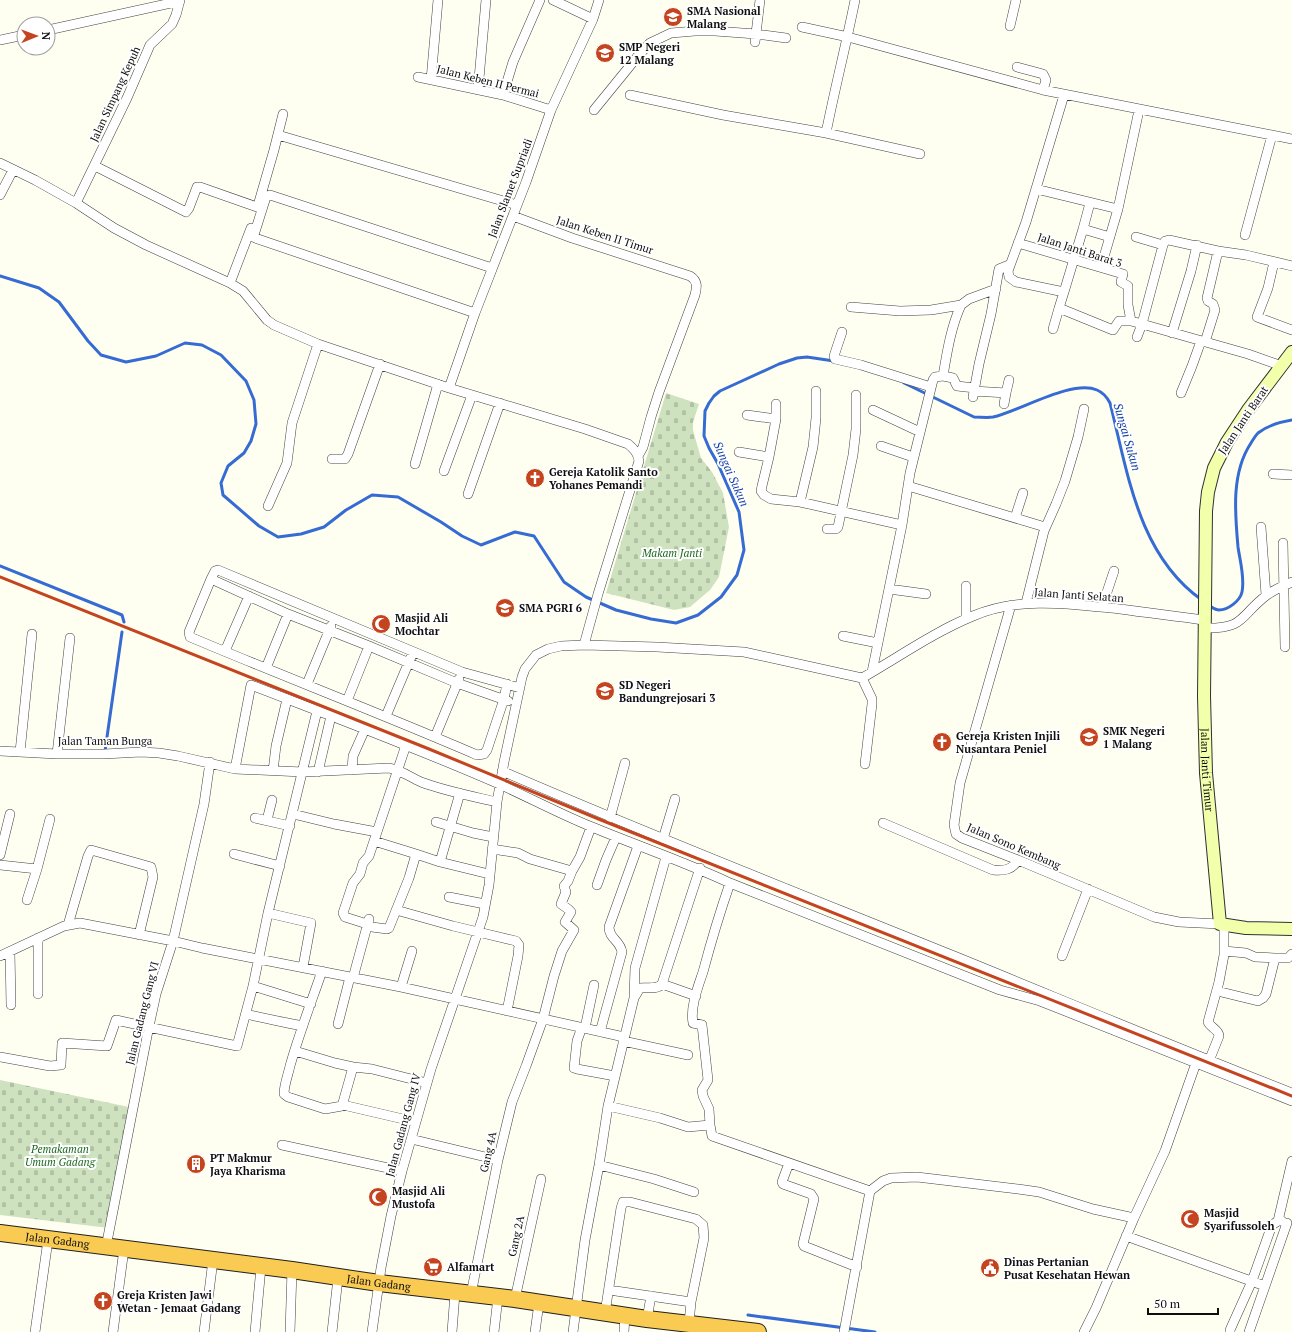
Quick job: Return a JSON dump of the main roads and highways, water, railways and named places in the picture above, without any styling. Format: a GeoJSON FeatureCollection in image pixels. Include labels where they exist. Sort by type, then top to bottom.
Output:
{"type":"FeatureCollection","features":[{"type":"Feature","properties":{"kind":"highway","name":"Jalan Gadang"},"geometry":{"type":"LineString","coordinates":[[0,1233],[292,1270],[338,1278],[515,1299],[647,1319],[758,1332]]}},
{"type":"Feature","properties":{"kind":"waterway","name":"Sungai Sukun"},"geometry":{"type":"LineString","coordinates":[[0,276],[39,288],[59,302],[88,341],[101,355],[126,362],[156,356],[185,343],[202,345],[221,355],[246,381],[254,400],[256,424],[251,441],[244,453],[228,466],[221,483],[223,495],[259,526],[278,537],[301,534],[324,527],[346,510],[372,495],[398,497],[462,536],[481,545],[515,532],[534,536],[564,582],[586,597],[616,610],[651,619],[676,623],[698,615],[721,597],[737,575],[744,550],[739,512],[704,436],[705,411],[709,403],[720,391],[779,364],[797,358],[807,357],[834,361]]}},
{"type":"Feature","properties":{"kind":"waterway","name":"Sungai Sukun"},"geometry":{"type":"LineString","coordinates":[[904,383],[974,417],[993,417],[1004,414],[1046,397],[1074,389],[1086,388],[1102,392],[1110,403],[1130,484],[1139,511],[1150,536],[1163,560],[1180,581],[1202,600]]}},
{"type":"Feature","properties":{"kind":"waterway","name":"Sungai Sukun"},"geometry":{"type":"LineString","coordinates":[[1208,605],[1218,610],[1230,607],[1239,599],[1242,592],[1243,575],[1238,547],[1236,494],[1237,480],[1245,455],[1258,433],[1274,424],[1292,420]]}},
{"type":"Feature","properties":{"kind":"waterway"},"geometry":{"type":"LineString","coordinates":[[0,566],[122,615],[124,622]]}},
{"type":"Feature","properties":{"kind":"waterway"},"geometry":{"type":"LineString","coordinates":[[105,751],[122,632]]}},
{"type":"Feature","properties":{"kind":"waterway"},"geometry":{"type":"LineString","coordinates":[[748,1315],[875,1332]]}},
{"type":"Feature","properties":{"kind":"railway"},"geometry":{"type":"LineString","coordinates":[[0,577],[429,749],[601,820],[1292,1096]]}},
{"type":"Feature","properties":{"kind":"place","name":"SMA Nasional Malang"},"geometry":{"type":"Point","coordinates":[673,17]}},
{"type":"Feature","properties":{"kind":"place","name":"SMP Negeri 12 Malang"},"geometry":{"type":"Point","coordinates":[605,53]}},
{"type":"Feature","properties":{"kind":"place","name":"Gereja Katolik Santo Yohanes Pemandi"},"geometry":{"type":"Point","coordinates":[535,478]}},
{"type":"Feature","properties":{"kind":"place","name":"SMA PGRI 6"},"geometry":{"type":"Point","coordinates":[505,608]}},
{"type":"Feature","properties":{"kind":"place","name":"Masjid Ali Mochtar"},"geometry":{"type":"Point","coordinates":[381,624]}},
{"type":"Feature","properties":{"kind":"place","name":"SD Negeri Bandungrejosari 3"},"geometry":{"type":"Point","coordinates":[605,691]}},
{"type":"Feature","properties":{"kind":"place","name":"SMK Negeri 1 Malang"},"geometry":{"type":"Point","coordinates":[1089,737]}},
{"type":"Feature","properties":{"kind":"place","name":"Gereja Kristen Injili Nusantara Peniel"},"geometry":{"type":"Point","coordinates":[942,742]}},
{"type":"Feature","properties":{"kind":"place","name":"PT Makmur Jaya Kharisma"},"geometry":{"type":"Point","coordinates":[196,1164]}},
{"type":"Feature","properties":{"kind":"place","name":"Masjid Ali Mustofa"},"geometry":{"type":"Point","coordinates":[378,1197]}},
{"type":"Feature","properties":{"kind":"place","name":"Masjid Syarifussoleh"},"geometry":{"type":"Point","coordinates":[1190,1219]}},
{"type":"Feature","properties":{"kind":"place","name":"Alfamart"},"geometry":{"type":"Point","coordinates":[433,1267]}},
{"type":"Feature","properties":{"kind":"place","name":"Dinas Pertanian Pusat Kesehatan Hewan"},"geometry":{"type":"Point","coordinates":[990,1268]}},
{"type":"Feature","properties":{"kind":"place","name":"Greja Kristen Jawi Wetan - Jemaat Gadang"},"geometry":{"type":"Point","coordinates":[103,1301]}},
{"type":"Feature","properties":{"kind":"park label","name":"Makam Janti"},"geometry":{"type":"Point","coordinates":[672,553]}},
{"type":"Feature","properties":{"kind":"park label","name":"Pemakaman Umum Gadang"},"geometry":{"type":"Point","coordinates":[60,1155]}}]}
